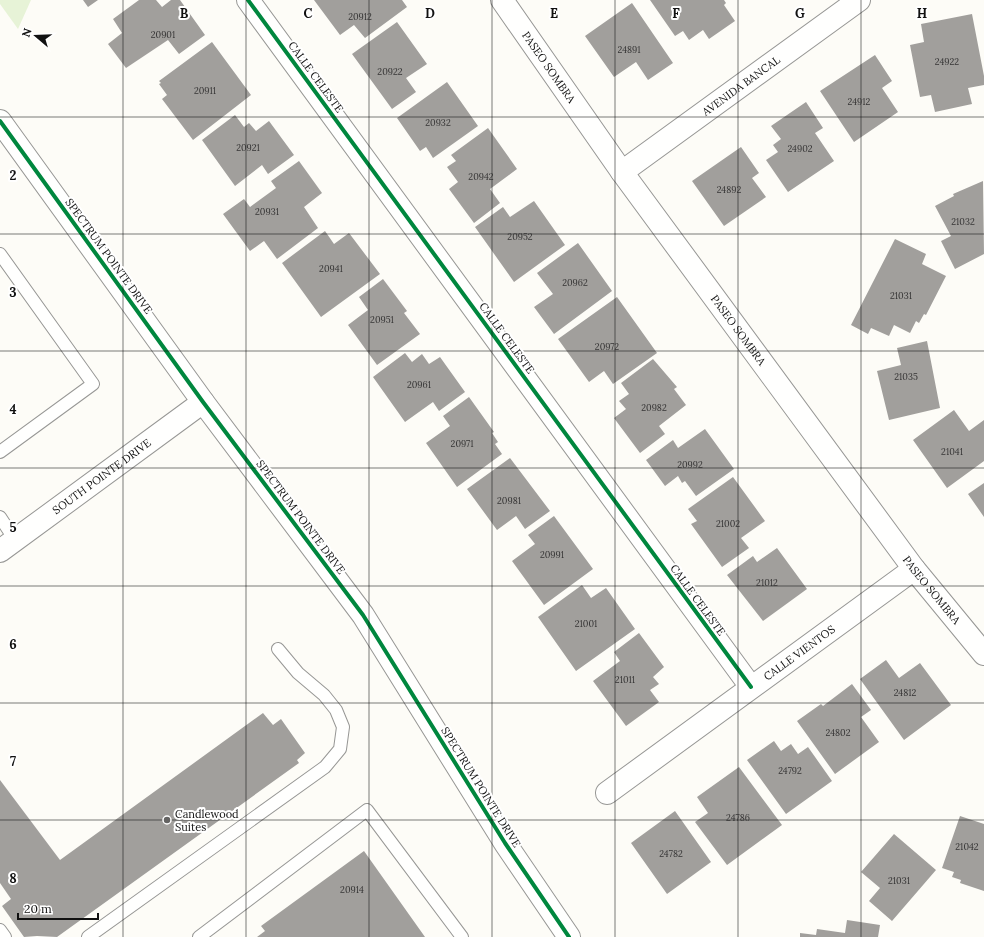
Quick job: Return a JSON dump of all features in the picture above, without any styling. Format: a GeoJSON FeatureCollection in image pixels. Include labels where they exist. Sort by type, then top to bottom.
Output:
{"type":"FeatureCollection","features":[{"type":"Feature","properties":{"kind":"street","name":"CALLE CELESTE"},"geometry":{"type":"LineString","coordinates":[[248,0],[751,687]]}},
{"type":"Feature","properties":{"kind":"street","name":"PASEO SOMBRA"},"geometry":{"type":"LineString","coordinates":[[502,0],[622,172],[914,569],[984,654]]}},
{"type":"Feature","properties":{"kind":"street","name":"AVENIDA BANCAL"},"geometry":{"type":"LineString","coordinates":[[622,172],[859,0]]}},
{"type":"Feature","properties":{"kind":"street","name":"SPECTRUM POINTE DRIVE"},"geometry":{"type":"LineString","coordinates":[[0,121],[203,402],[363,615],[505,843],[569,937]]}},
{"type":"Feature","properties":{"kind":"street","name":"SOUTH POINTE DRIVE"},"geometry":{"type":"LineString","coordinates":[[8,546],[203,402]]}},
{"type":"Feature","properties":{"kind":"street","name":"CALLE VIENTOS"},"geometry":{"type":"LineString","coordinates":[[607,793],[914,569]]}},
{"type":"Feature","properties":{"kind":"lane"},"geometry":{"type":"LineString","coordinates":[[0,254],[93,384],[0,452]]}},
{"type":"Feature","properties":{"kind":"lane"},"geometry":{"type":"LineString","coordinates":[[0,517],[8,546]]}},
{"type":"Feature","properties":{"kind":"lane"},"geometry":{"type":"LineString","coordinates":[[88,937],[324,767],[340,749],[343,727],[336,710],[324,695],[298,673],[278,649]]}},
{"type":"Feature","properties":{"kind":"lane"},"geometry":{"type":"LineString","coordinates":[[199,937],[367,810],[462,937]]}},
{"type":"Feature","properties":{"kind":"lane"},"geometry":{"type":"LineString","coordinates":[[0,930],[6,937]]}},
{"type":"Feature","properties":{"kind":"green space"},"geometry":{"type":"Polygon","coordinates":[[[0,0],[31,0],[18,29],[0,4],[0,0]]]}},
{"type":"Feature","properties":{"kind":"building"},"geometry":{"type":"Polygon","coordinates":[[[83,0],[98,0],[88,7],[83,0]]]}},
{"type":"Feature","properties":{"kind":"building"},"geometry":{"type":"Polygon","coordinates":[[[139,0],[156,0],[162,7],[171,0],[180,0],[205,35],[179,54],[168,40],[126,68],[108,44],[122,33],[113,19],[139,0]]]}},
{"type":"Feature","properties":{"kind":"building"},"geometry":{"type":"Polygon","coordinates":[[[314,0],[402,0],[407,7],[365,38],[354,25],[340,35],[314,0]]]}},
{"type":"Feature","properties":{"kind":"building"},"geometry":{"type":"Polygon","coordinates":[[[650,0],[724,0],[726,3],[724,5],[735,21],[709,39],[703,30],[689,40],[683,31],[675,36],[650,0]]]}},
{"type":"Feature","properties":{"kind":"building"},"geometry":{"type":"Polygon","coordinates":[[[632,3],[673,63],[648,80],[636,62],[614,77],[585,36],[632,3]]]}},
{"type":"Feature","properties":{"kind":"building"},"geometry":{"type":"Polygon","coordinates":[[[972,14],[984,76],[984,85],[968,88],[972,104],[935,112],[931,95],[920,97],[910,45],[924,42],[921,24],[972,14]]]}},
{"type":"Feature","properties":{"kind":"building"},"geometry":{"type":"Polygon","coordinates":[[[397,22],[427,64],[406,78],[416,92],[392,109],[352,54],[397,22]]]}},
{"type":"Feature","properties":{"kind":"building"},"geometry":{"type":"Polygon","coordinates":[[[212,42],[251,95],[193,140],[162,99],[167,95],[159,84],[161,83],[159,81],[212,42]]]}},
{"type":"Feature","properties":{"kind":"building"},"geometry":{"type":"Polygon","coordinates":[[[875,55],[892,81],[882,88],[898,112],[854,142],[820,91],[875,55]]]}},
{"type":"Feature","properties":{"kind":"building"},"geometry":{"type":"Polygon","coordinates":[[[447,82],[478,126],[433,158],[426,147],[420,151],[397,118],[447,82]]]}},
{"type":"Feature","properties":{"kind":"building"},"geometry":{"type":"Polygon","coordinates":[[[806,102],[823,128],[815,133],[834,161],[788,192],[766,160],[778,152],[773,145],[781,139],[771,126],[806,102]]]}},
{"type":"Feature","properties":{"kind":"building"},"geometry":{"type":"Polygon","coordinates":[[[235,115],[244,127],[249,123],[256,131],[269,121],[294,155],[268,174],[262,165],[235,186],[202,140],[235,115]]]}},
{"type":"Feature","properties":{"kind":"building"},"geometry":{"type":"Polygon","coordinates":[[[488,128],[517,169],[490,189],[500,203],[474,223],[449,189],[458,182],[447,167],[456,161],[451,155],[488,128]]]}},
{"type":"Feature","properties":{"kind":"building"},"geometry":{"type":"Polygon","coordinates":[[[741,147],[759,173],[752,178],[766,197],[724,226],[692,181],[741,147]]]}},
{"type":"Feature","properties":{"kind":"building"},"geometry":{"type":"Polygon","coordinates":[[[299,161],[322,193],[304,207],[318,228],[277,259],[264,241],[250,251],[223,214],[244,199],[250,207],[276,188],[271,181],[299,161]]]}},
{"type":"Feature","properties":{"kind":"building"},"geometry":{"type":"Polygon","coordinates":[[[983,181],[984,254],[955,269],[941,241],[951,236],[935,206],[954,196],[953,194],[983,181]]]}},
{"type":"Feature","properties":{"kind":"building"},"geometry":{"type":"Polygon","coordinates":[[[534,201],[565,245],[514,282],[475,227],[503,207],[510,217],[534,201]]]}},
{"type":"Feature","properties":{"kind":"building"},"geometry":{"type":"Polygon","coordinates":[[[325,231],[334,244],[349,233],[380,274],[321,317],[282,263],[325,231]]]}},
{"type":"Feature","properties":{"kind":"building"},"geometry":{"type":"Polygon","coordinates":[[[895,239],[926,254],[922,264],[946,276],[926,315],[924,314],[919,323],[916,321],[910,333],[894,325],[889,336],[871,328],[868,334],[851,325],[895,239]]]}},
{"type":"Feature","properties":{"kind":"building"},"geometry":{"type":"Polygon","coordinates":[[[578,243],[612,291],[554,334],[534,307],[553,294],[537,273],[578,243]]]}},
{"type":"Feature","properties":{"kind":"building"},"geometry":{"type":"Polygon","coordinates":[[[383,279],[407,311],[404,313],[420,334],[377,365],[348,325],[368,310],[359,297],[383,279]]]}},
{"type":"Feature","properties":{"kind":"building"},"geometry":{"type":"Polygon","coordinates":[[[617,297],[657,353],[613,384],[604,371],[589,382],[558,339],[617,297]]]}},
{"type":"Feature","properties":{"kind":"building"},"geometry":{"type":"Polygon","coordinates":[[[927,341],[940,408],[889,420],[877,371],[901,365],[897,348],[927,341]]]}},
{"type":"Feature","properties":{"kind":"building"},"geometry":{"type":"Polygon","coordinates":[[[405,353],[412,362],[422,354],[429,364],[440,357],[465,392],[439,411],[433,402],[405,422],[373,377],[405,353]]]}},
{"type":"Feature","properties":{"kind":"building"},"geometry":{"type":"Polygon","coordinates":[[[653,359],[677,387],[674,389],[686,405],[659,426],[665,434],[640,453],[614,418],[626,409],[619,401],[629,394],[621,383],[653,359]]]}},
{"type":"Feature","properties":{"kind":"building"},"geometry":{"type":"Polygon","coordinates":[[[469,397],[494,432],[492,433],[498,442],[495,444],[502,454],[457,487],[426,443],[450,426],[443,416],[469,397]]]}},
{"type":"Feature","properties":{"kind":"building"},"geometry":{"type":"Polygon","coordinates":[[[954,410],[969,431],[984,420],[984,461],[947,488],[913,440],[954,410]]]}},
{"type":"Feature","properties":{"kind":"building"},"geometry":{"type":"Polygon","coordinates":[[[705,429],[734,469],[696,496],[685,481],[682,483],[678,476],[665,486],[646,460],[673,440],[678,448],[705,429]]]}},
{"type":"Feature","properties":{"kind":"building"},"geometry":{"type":"Polygon","coordinates":[[[510,458],[550,511],[525,529],[516,516],[497,530],[467,489],[510,458]]]}},
{"type":"Feature","properties":{"kind":"building"},"geometry":{"type":"Polygon","coordinates":[[[733,477],[765,521],[741,538],[749,548],[722,567],[691,524],[697,521],[688,509],[733,477]]]}},
{"type":"Feature","properties":{"kind":"building"},"geometry":{"type":"Polygon","coordinates":[[[984,483],[984,517],[968,494],[984,483]]]}},
{"type":"Feature","properties":{"kind":"building"},"geometry":{"type":"Polygon","coordinates":[[[554,516],[593,569],[544,605],[512,561],[535,544],[528,535],[554,516]]]}},
{"type":"Feature","properties":{"kind":"building"},"geometry":{"type":"Polygon","coordinates":[[[777,548],[807,589],[763,621],[727,575],[753,556],[757,562],[777,548]]]}},
{"type":"Feature","properties":{"kind":"building"},"geometry":{"type":"Polygon","coordinates":[[[582,585],[591,598],[606,588],[635,629],[576,671],[538,617],[582,585]]]}},
{"type":"Feature","properties":{"kind":"building"},"geometry":{"type":"Polygon","coordinates":[[[639,633],[664,667],[653,677],[659,684],[650,690],[659,702],[626,726],[593,681],[620,661],[614,652],[639,633]]]}},
{"type":"Feature","properties":{"kind":"building"},"geometry":{"type":"Polygon","coordinates":[[[886,660],[899,678],[920,663],[951,705],[904,740],[860,679],[886,660]]]}},
{"type":"Feature","properties":{"kind":"building"},"geometry":{"type":"Polygon","coordinates":[[[852,684],[871,710],[861,717],[879,742],[835,774],[797,721],[821,704],[823,706],[852,684]]]}},
{"type":"Feature","properties":{"kind":"building","name":"Candlewood Suites"},"geometry":{"type":"Polygon","coordinates":[[[263,713],[273,725],[281,719],[305,753],[297,760],[299,763],[57,937],[24,937],[2,906],[11,899],[0,883],[0,780],[60,860],[263,713]]]}},
{"type":"Feature","properties":{"kind":"building"},"geometry":{"type":"Polygon","coordinates":[[[774,741],[781,751],[791,744],[798,754],[808,747],[832,781],[786,814],[747,760],[774,741]]]}},
{"type":"Feature","properties":{"kind":"building"},"geometry":{"type":"Polygon","coordinates":[[[739,767],[782,825],[727,865],[695,822],[708,813],[697,797],[739,767]]]}},
{"type":"Feature","properties":{"kind":"building"},"geometry":{"type":"Polygon","coordinates":[[[675,811],[711,862],[667,894],[631,843],[675,811]]]}},
{"type":"Feature","properties":{"kind":"building"},"geometry":{"type":"Polygon","coordinates":[[[960,816],[984,824],[984,891],[960,883],[961,880],[952,877],[954,872],[942,868],[960,816]]]}},
{"type":"Feature","properties":{"kind":"building"},"geometry":{"type":"Polygon","coordinates":[[[894,834],[936,870],[892,921],[869,901],[880,888],[861,872],[894,834]]]}},
{"type":"Feature","properties":{"kind":"building"},"geometry":{"type":"Polygon","coordinates":[[[364,851],[425,937],[257,937],[265,931],[261,926],[364,851]]]}},
{"type":"Feature","properties":{"kind":"building"},"geometry":{"type":"Polygon","coordinates":[[[847,920],[880,925],[878,937],[800,937],[800,933],[816,935],[817,929],[845,933],[847,920]]]}},
{"type":"Feature","properties":{"kind":"cycle path"},"geometry":{"type":"LineString","coordinates":[[248,0],[751,687]]}},
{"type":"Feature","properties":{"kind":"cycle path"},"geometry":{"type":"LineString","coordinates":[[0,121],[203,402],[363,615],[505,843],[569,937]]}},
{"type":"Feature","properties":{"kind":"place","name":"Candlewood Suites"},"geometry":{"type":"Point","coordinates":[167,820]}}]}
